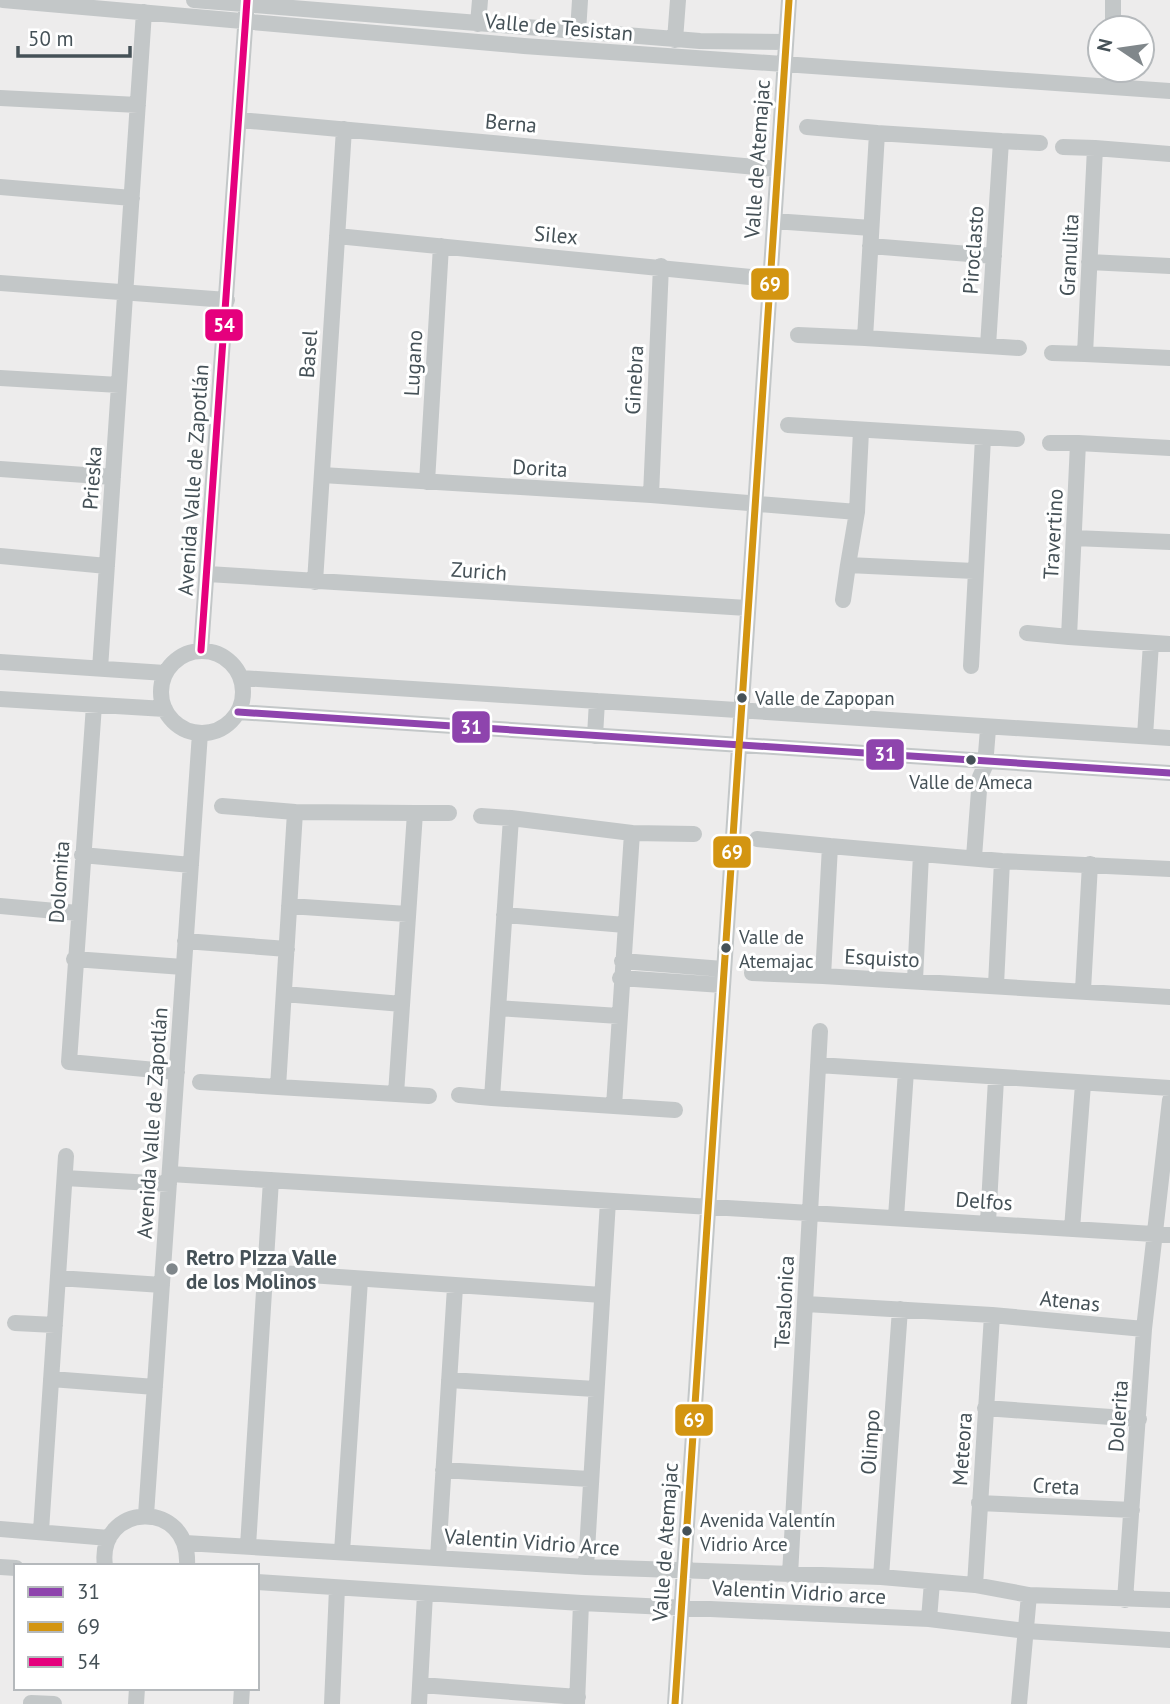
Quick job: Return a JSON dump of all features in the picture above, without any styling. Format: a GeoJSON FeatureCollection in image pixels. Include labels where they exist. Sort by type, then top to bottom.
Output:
{"type":"FeatureCollection","features":[{"type":"Feature","properties":{"kind":"street"},"geometry":{"type":"LineString","coordinates":[[3,0],[144,12],[366,7],[478,24],[676,40],[786,42]]}},
{"type":"Feature","properties":{"kind":"street"},"geometry":{"type":"LineString","coordinates":[[194,0],[247,8]]}},
{"type":"Feature","properties":{"kind":"street"},"geometry":{"type":"LineString","coordinates":[[478,24],[480,0]]}},
{"type":"Feature","properties":{"kind":"street"},"geometry":{"type":"LineString","coordinates":[[578,32],[580,0]]}},
{"type":"Feature","properties":{"kind":"street"},"geometry":{"type":"LineString","coordinates":[[676,40],[678,0]]}},
{"type":"Feature","properties":{"kind":"street","name":"Valle de Atemajac"},"geometry":{"type":"LineString","coordinates":[[675,1704],[789,0]]}},
{"type":"Feature","properties":{"kind":"street","name":"Valle de Tesistan"},"geometry":{"type":"LineString","coordinates":[[247,8],[784,65],[1170,91]]}},
{"type":"Feature","properties":{"kind":"street","name":"Avenida Valle de Zapotlán"},"geometry":{"type":"LineString","coordinates":[[201,650],[247,8]]}},
{"type":"Feature","properties":{"kind":"street","name":"Prieska"},"geometry":{"type":"LineString","coordinates":[[100,668],[144,12]]}},
{"type":"Feature","properties":{"kind":"street"},"geometry":{"type":"LineString","coordinates":[[0,98],[138,105]]}},
{"type":"Feature","properties":{"kind":"street","name":"Berna"},"geometry":{"type":"LineString","coordinates":[[240,120],[777,169]]}},
{"type":"Feature","properties":{"kind":"street"},"geometry":{"type":"LineString","coordinates":[[807,127],[1040,144]]}},
{"type":"Feature","properties":{"kind":"street","name":"Basel"},"geometry":{"type":"LineString","coordinates":[[315,582],[344,129]]}},
{"type":"Feature","properties":{"kind":"street"},"geometry":{"type":"LineString","coordinates":[[864,338],[877,133]]}},
{"type":"Feature","properties":{"kind":"street","name":"Piroclasto"},"geometry":{"type":"LineString","coordinates":[[988,346],[1001,141]]}},
{"type":"Feature","properties":{"kind":"street"},"geometry":{"type":"LineString","coordinates":[[1063,147],[1170,154]]}},
{"type":"Feature","properties":{"kind":"street","name":"Granulita"},"geometry":{"type":"LineString","coordinates":[[1085,354],[1095,148]]}},
{"type":"Feature","properties":{"kind":"street"},"geometry":{"type":"LineString","coordinates":[[0,187],[132,198]]}},
{"type":"Feature","properties":{"kind":"street"},"geometry":{"type":"LineString","coordinates":[[774,221],[871,228]]}},
{"type":"Feature","properties":{"kind":"street","name":"Silex"},"geometry":{"type":"LineString","coordinates":[[337,236],[661,266],[770,279]]}},
{"type":"Feature","properties":{"kind":"street","name":"Lugano"},"geometry":{"type":"LineString","coordinates":[[427,482],[441,246]]}},
{"type":"Feature","properties":{"kind":"street"},"geometry":{"type":"LineString","coordinates":[[870,246],[994,256]]}},
{"type":"Feature","properties":{"kind":"street"},"geometry":{"type":"LineString","coordinates":[[1089,262],[1170,266]]}},
{"type":"Feature","properties":{"kind":"street","name":"Ginebra"},"geometry":{"type":"LineString","coordinates":[[650,495],[661,266]]}},
{"type":"Feature","properties":{"kind":"street"},"geometry":{"type":"LineString","coordinates":[[0,283],[125,290],[227,300]]}},
{"type":"Feature","properties":{"kind":"street"},"geometry":{"type":"LineString","coordinates":[[798,335],[1019,348]]}},
{"type":"Feature","properties":{"kind":"street"},"geometry":{"type":"LineString","coordinates":[[1052,352],[1170,358]]}},
{"type":"Feature","properties":{"kind":"street"},"geometry":{"type":"LineString","coordinates":[[0,378],[119,385]]}},
{"type":"Feature","properties":{"kind":"street"},"geometry":{"type":"LineString","coordinates":[[788,425],[1017,439]]}},
{"type":"Feature","properties":{"kind":"street"},"geometry":{"type":"LineString","coordinates":[[843,600],[856,512],[860,431]]}},
{"type":"Feature","properties":{"kind":"street"},"geometry":{"type":"LineString","coordinates":[[971,666],[983,438]]}},
{"type":"Feature","properties":{"kind":"street"},"geometry":{"type":"LineString","coordinates":[[1050,443],[1170,448]]}},
{"type":"Feature","properties":{"kind":"street","name":"Travertino"},"geometry":{"type":"LineString","coordinates":[[1069,636],[1078,443]]}},
{"type":"Feature","properties":{"kind":"street"},"geometry":{"type":"LineString","coordinates":[[0,469],[113,477]]}},
{"type":"Feature","properties":{"kind":"street","name":"Dorita"},"geometry":{"type":"LineString","coordinates":[[322,475],[650,495],[856,512]]}},
{"type":"Feature","properties":{"kind":"street"},"geometry":{"type":"LineString","coordinates":[[1074,538],[1170,542]]}},
{"type":"Feature","properties":{"kind":"street"},"geometry":{"type":"LineString","coordinates":[[0,556],[107,566]]}},
{"type":"Feature","properties":{"kind":"street"},"geometry":{"type":"LineString","coordinates":[[848,565],[974,572]]}},
{"type":"Feature","properties":{"kind":"street","name":"Zurich"},"geometry":{"type":"LineString","coordinates":[[208,574],[747,608]]}},
{"type":"Feature","properties":{"kind":"street"},"geometry":{"type":"LineString","coordinates":[[1027,633],[1170,644]]}},
{"type":"Feature","properties":{"kind":"street"},"geometry":{"type":"LineString","coordinates":[[1144,736],[1151,643]]}},
{"type":"Feature","properties":{"kind":"street"},"geometry":{"type":"LineString","coordinates":[[201,650],[218,653],[232,663],[241,678],[243,695],[238,712],[222,727],[200,733],[186,730],[173,722],[164,709],[161,697],[165,673],[174,661],[186,653],[201,650]]}},
{"type":"Feature","properties":{"kind":"street"},"geometry":{"type":"LineString","coordinates":[[0,662],[165,673]]}},
{"type":"Feature","properties":{"kind":"street"},"geometry":{"type":"LineString","coordinates":[[241,678],[741,710],[988,729],[1170,738]]}},
{"type":"Feature","properties":{"kind":"street"},"geometry":{"type":"LineString","coordinates":[[0,699],[164,709]]}},
{"type":"Feature","properties":{"kind":"street"},"geometry":{"type":"LineString","coordinates":[[595,736],[597,701]]}},
{"type":"Feature","properties":{"kind":"street","name":"Dolomita"},"geometry":{"type":"LineString","coordinates":[[94,705],[74,959],[69,1062],[177,1072]]}},
{"type":"Feature","properties":{"kind":"street"},"geometry":{"type":"LineString","coordinates":[[238,712],[1170,773]]}},
{"type":"Feature","properties":{"kind":"street"},"geometry":{"type":"LineString","coordinates":[[978,858],[980,777],[985,762],[988,729]]}},
{"type":"Feature","properties":{"kind":"street","name":"Avenida Valle de Zapotlán"},"geometry":{"type":"LineString","coordinates":[[146,1516],[200,733]]}},
{"type":"Feature","properties":{"kind":"street"},"geometry":{"type":"LineString","coordinates":[[222,806],[295,812],[449,813]]}},
{"type":"Feature","properties":{"kind":"street"},"geometry":{"type":"LineString","coordinates":[[278,1087],[295,812]]}},
{"type":"Feature","properties":{"kind":"street"},"geometry":{"type":"LineString","coordinates":[[396,1094],[415,813]]}},
{"type":"Feature","properties":{"kind":"street"},"geometry":{"type":"LineString","coordinates":[[481,816],[632,833],[694,834]]}},
{"type":"Feature","properties":{"kind":"street"},"geometry":{"type":"LineString","coordinates":[[492,1098],[511,818]]}},
{"type":"Feature","properties":{"kind":"street"},"geometry":{"type":"LineString","coordinates":[[614,1106],[632,833]]}},
{"type":"Feature","properties":{"kind":"street"},"geometry":{"type":"LineString","coordinates":[[757,839],[1002,860],[1170,869]]}},
{"type":"Feature","properties":{"kind":"street","name":"Esquisto"},"geometry":{"type":"LineString","coordinates":[[830,846],[823,976],[1170,997]]}},
{"type":"Feature","properties":{"kind":"street"},"geometry":{"type":"LineString","coordinates":[[915,980],[921,854]]}},
{"type":"Feature","properties":{"kind":"street"},"geometry":{"type":"LineString","coordinates":[[82,855],[191,865]]}},
{"type":"Feature","properties":{"kind":"street"},"geometry":{"type":"LineString","coordinates":[[996,985],[1002,860]]}},
{"type":"Feature","properties":{"kind":"street"},"geometry":{"type":"LineString","coordinates":[[1083,990],[1090,864]]}},
{"type":"Feature","properties":{"kind":"street"},"geometry":{"type":"LineString","coordinates":[[0,906],[78,914]]}},
{"type":"Feature","properties":{"kind":"street"},"geometry":{"type":"LineString","coordinates":[[289,906],[407,914]]}},
{"type":"Feature","properties":{"kind":"street"},"geometry":{"type":"LineString","coordinates":[[504,915],[625,925]]}},
{"type":"Feature","properties":{"kind":"street"},"geometry":{"type":"LineString","coordinates":[[185,941],[287,948]]}},
{"type":"Feature","properties":{"kind":"street"},"geometry":{"type":"LineString","coordinates":[[74,959],[183,967]]}},
{"type":"Feature","properties":{"kind":"street"},"geometry":{"type":"LineString","coordinates":[[621,970],[723,977]]}},
{"type":"Feature","properties":{"kind":"street"},"geometry":{"type":"LineString","coordinates":[[752,974],[823,976]]}},
{"type":"Feature","properties":{"kind":"street"},"geometry":{"type":"LineString","coordinates":[[284,994],[402,1004]]}},
{"type":"Feature","properties":{"kind":"street"},"geometry":{"type":"LineString","coordinates":[[498,1008],[619,1016]]}},
{"type":"Feature","properties":{"kind":"street","name":"Tesalonica"},"geometry":{"type":"LineString","coordinates":[[790,1575],[820,1031]]}},
{"type":"Feature","properties":{"kind":"street"},"geometry":{"type":"LineString","coordinates":[[818,1065],[996,1079],[1170,1088]]}},
{"type":"Feature","properties":{"kind":"street"},"geometry":{"type":"LineString","coordinates":[[896,1217],[905,1071]]}},
{"type":"Feature","properties":{"kind":"street"},"geometry":{"type":"LineString","coordinates":[[988,1222],[996,1079]]}},
{"type":"Feature","properties":{"kind":"street"},"geometry":{"type":"LineString","coordinates":[[200,1082],[429,1096]]}},
{"type":"Feature","properties":{"kind":"street"},"geometry":{"type":"LineString","coordinates":[[1072,1228],[1083,1084]]}},
{"type":"Feature","properties":{"kind":"street"},"geometry":{"type":"LineString","coordinates":[[458,1095],[675,1110]]}},
{"type":"Feature","properties":{"kind":"street","name":"Dolerita"},"geometry":{"type":"LineString","coordinates":[[1125,1601],[1144,1329],[1163,1235],[1170,1100]]}},
{"type":"Feature","properties":{"kind":"street"},"geometry":{"type":"LineString","coordinates":[[41,1531],[66,1156]]}},
{"type":"Feature","properties":{"kind":"street","name":"Delfos"},"geometry":{"type":"LineString","coordinates":[[65,1178],[271,1180],[708,1208],[988,1222],[1163,1235]]}},
{"type":"Feature","properties":{"kind":"street"},"geometry":{"type":"LineString","coordinates":[[248,1546],[271,1180]]}},
{"type":"Feature","properties":{"kind":"street"},"geometry":{"type":"LineString","coordinates":[[586,1567],[589,1479],[608,1201]]}},
{"type":"Feature","properties":{"kind":"street"},"geometry":{"type":"LineString","coordinates":[[266,1272],[602,1295]]}},
{"type":"Feature","properties":{"kind":"street"},"geometry":{"type":"LineString","coordinates":[[58,1278],[162,1285]]}},
{"type":"Feature","properties":{"kind":"street"},"geometry":{"type":"LineString","coordinates":[[342,1552],[360,1280]]}},
{"type":"Feature","properties":{"kind":"street"},"geometry":{"type":"LineString","coordinates":[[438,1558],[455,1287]]}},
{"type":"Feature","properties":{"kind":"street","name":"Atenas"},"geometry":{"type":"LineString","coordinates":[[806,1304],[992,1315],[1144,1329]]}},
{"type":"Feature","properties":{"kind":"street","name":"Olimpo"},"geometry":{"type":"LineString","coordinates":[[881,1577],[900,1310]]}},
{"type":"Feature","properties":{"kind":"street","name":"Meteora"},"geometry":{"type":"LineString","coordinates":[[975,1585],[992,1315]]}},
{"type":"Feature","properties":{"kind":"street"},"geometry":{"type":"LineString","coordinates":[[15,1322],[55,1325]]}},
{"type":"Feature","properties":{"kind":"street"},"geometry":{"type":"LineString","coordinates":[[51,1379],[155,1387]]}},
{"type":"Feature","properties":{"kind":"street"},"geometry":{"type":"LineString","coordinates":[[449,1380],[595,1389]]}},
{"type":"Feature","properties":{"kind":"street"},"geometry":{"type":"LineString","coordinates":[[985,1408],[1139,1419]]}},
{"type":"Feature","properties":{"kind":"street"},"geometry":{"type":"LineString","coordinates":[[443,1470],[589,1479]]}},
{"type":"Feature","properties":{"kind":"street","name":"Creta"},"geometry":{"type":"LineString","coordinates":[[979,1503],[1132,1510]]}},
{"type":"Feature","properties":{"kind":"street"},"geometry":{"type":"LineString","coordinates":[[105,1564],[104,1550],[109,1538],[124,1522],[146,1516],[170,1523],[185,1543],[187,1564]]}},
{"type":"Feature","properties":{"kind":"street"},"geometry":{"type":"LineString","coordinates":[[0,1529],[109,1538]]}},
{"type":"Feature","properties":{"kind":"street","name":"Valentin Vidrio Arce"},"geometry":{"type":"LineString","coordinates":[[185,1543],[684,1572],[881,1577],[975,1585],[1030,1595],[1125,1601],[1170,1600]]}},
{"type":"Feature","properties":{"kind":"street"},"geometry":{"type":"LineString","coordinates":[[929,1619],[932,1582]]}},
{"type":"Feature","properties":{"kind":"street","name":"Valentin Vidrio arce"},"geometry":{"type":"LineString","coordinates":[[259,1583],[581,1603],[929,1619],[1026,1630],[1170,1640]]}},
{"type":"Feature","properties":{"kind":"street"},"geometry":{"type":"LineString","coordinates":[[332,1704],[337,1588]]}},
{"type":"Feature","properties":{"kind":"street"},"geometry":{"type":"LineString","coordinates":[[419,1704],[425,1594]]}},
{"type":"Feature","properties":{"kind":"street"},"geometry":{"type":"LineString","coordinates":[[1019,1704],[1030,1595]]}},
{"type":"Feature","properties":{"kind":"street"},"geometry":{"type":"LineString","coordinates":[[421,1685],[578,1701],[581,1603]]}},
{"type":"Feature","properties":{"kind":"street"},"geometry":{"type":"LineString","coordinates":[[31,1698],[54,1704]]}},
{"type":"Feature","properties":{"kind":"transit line","name":"54"},"geometry":{"type":"LineString","coordinates":[[201,650],[247,0]]}},
{"type":"Feature","properties":{"kind":"transit line","name":"69"},"geometry":{"type":"LineString","coordinates":[[675,1704],[789,0]]}},
{"type":"Feature","properties":{"kind":"transit line","name":"31"},"geometry":{"type":"LineString","coordinates":[[238,712],[1170,773]]}},
{"type":"Feature","properties":{"kind":"place","name":"Valle de Zapopan"},"geometry":{"type":"Point","coordinates":[742,698]}},
{"type":"Feature","properties":{"kind":"place","name":"Valle de Ameca"},"geometry":{"type":"Point","coordinates":[971,760]}},
{"type":"Feature","properties":{"kind":"place","name":"Valle de Atemajac"},"geometry":{"type":"Point","coordinates":[726,948]}},
{"type":"Feature","properties":{"kind":"place","name":"Retro PIzza Valle de los Molinos"},"geometry":{"type":"Point","coordinates":[172,1269]}},
{"type":"Feature","properties":{"kind":"place","name":"Avenida Valentín Vidrio Arce"},"geometry":{"type":"Point","coordinates":[687,1531]}}]}
